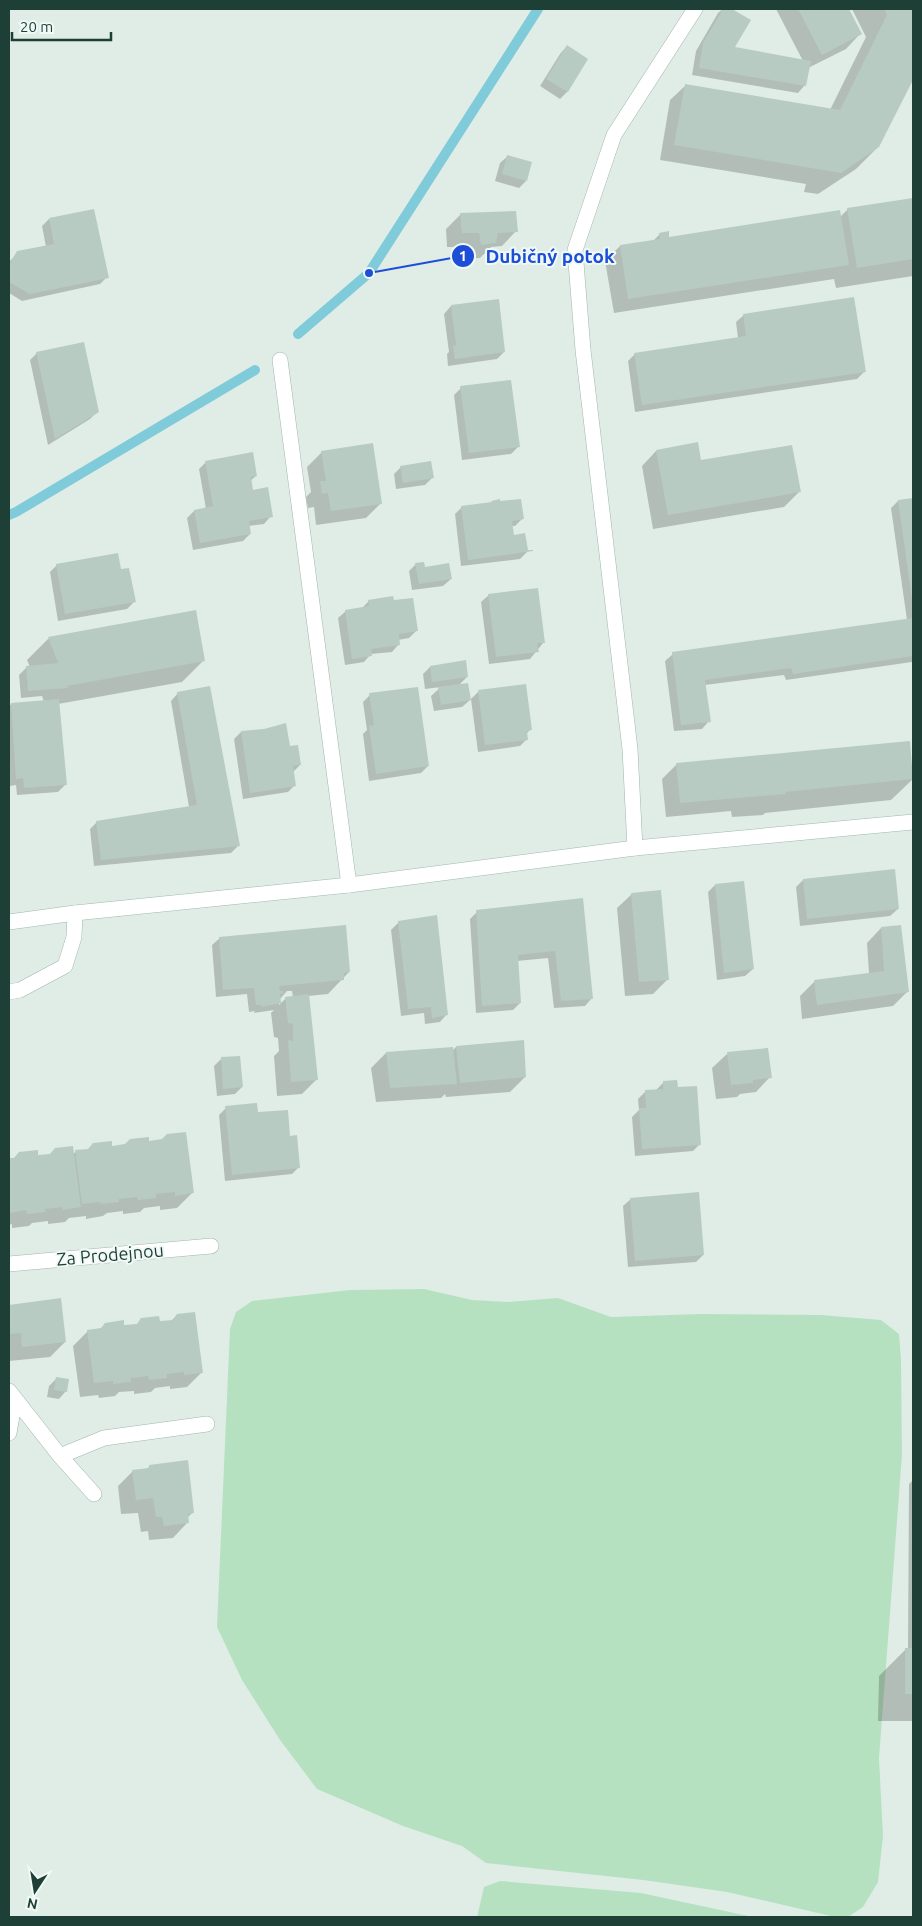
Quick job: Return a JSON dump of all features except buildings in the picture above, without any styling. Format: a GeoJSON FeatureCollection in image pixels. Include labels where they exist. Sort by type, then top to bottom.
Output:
{"type":"FeatureCollection","features":[{"type":"Feature","properties":{"kind":"street"},"geometry":{"type":"LineString","coordinates":[[635,848],[630,749],[582,350],[576,250],[614,135],[695,9]]}},
{"type":"Feature","properties":{"kind":"street"},"geometry":{"type":"LineString","coordinates":[[280,360],[349,885]]}},
{"type":"Feature","properties":{"kind":"street"},"geometry":{"type":"LineString","coordinates":[[9,922],[75,913],[349,885],[635,848],[913,822]]}},
{"type":"Feature","properties":{"kind":"street"},"geometry":{"type":"LineString","coordinates":[[9,992],[20,990],[65,966],[74,937],[75,913]]}},
{"type":"Feature","properties":{"kind":"street","name":"Za Prodejnou"},"geometry":{"type":"LineString","coordinates":[[9,1264],[211,1246]]}},
{"type":"Feature","properties":{"kind":"street"},"geometry":{"type":"LineString","coordinates":[[9,1433],[12,1395]]}},
{"type":"Feature","properties":{"kind":"street"},"geometry":{"type":"LineString","coordinates":[[12,1395],[60,1456],[94,1494]]}},
{"type":"Feature","properties":{"kind":"street"},"geometry":{"type":"LineString","coordinates":[[60,1456],[104,1438],[207,1424]]}},
{"type":"Feature","properties":{"kind":"green space"},"geometry":{"type":"Polygon","coordinates":[[[424,1289],[472,1300],[508,1302],[558,1298],[611,1317],[700,1314],[821,1315],[881,1320],[899,1334],[902,1455],[879,1758],[883,1836],[878,1882],[863,1907],[848,1917],[835,1917],[727,1892],[643,1880],[486,1863],[462,1846],[403,1826],[317,1789],[280,1740],[242,1680],[217,1627],[230,1329],[236,1312],[252,1301],[350,1290],[424,1289]]]}},
{"type":"Feature","properties":{"kind":"green space"},"geometry":{"type":"Polygon","coordinates":[[[500,1881],[641,1893],[753,1917],[477,1917],[484,1887],[500,1881]]]}},
{"type":"Feature","properties":{"kind":"waterway"},"geometry":{"type":"LineString","coordinates":[[298,334],[369,273],[538,9]]}},
{"type":"Feature","properties":{"kind":"waterway"},"geometry":{"type":"LineString","coordinates":[[9,515],[255,370]]}},
{"type":"Feature","properties":{"kind":"place","name":"Dubičný potok"},"geometry":{"type":"Point","coordinates":[369,273]}}]}
